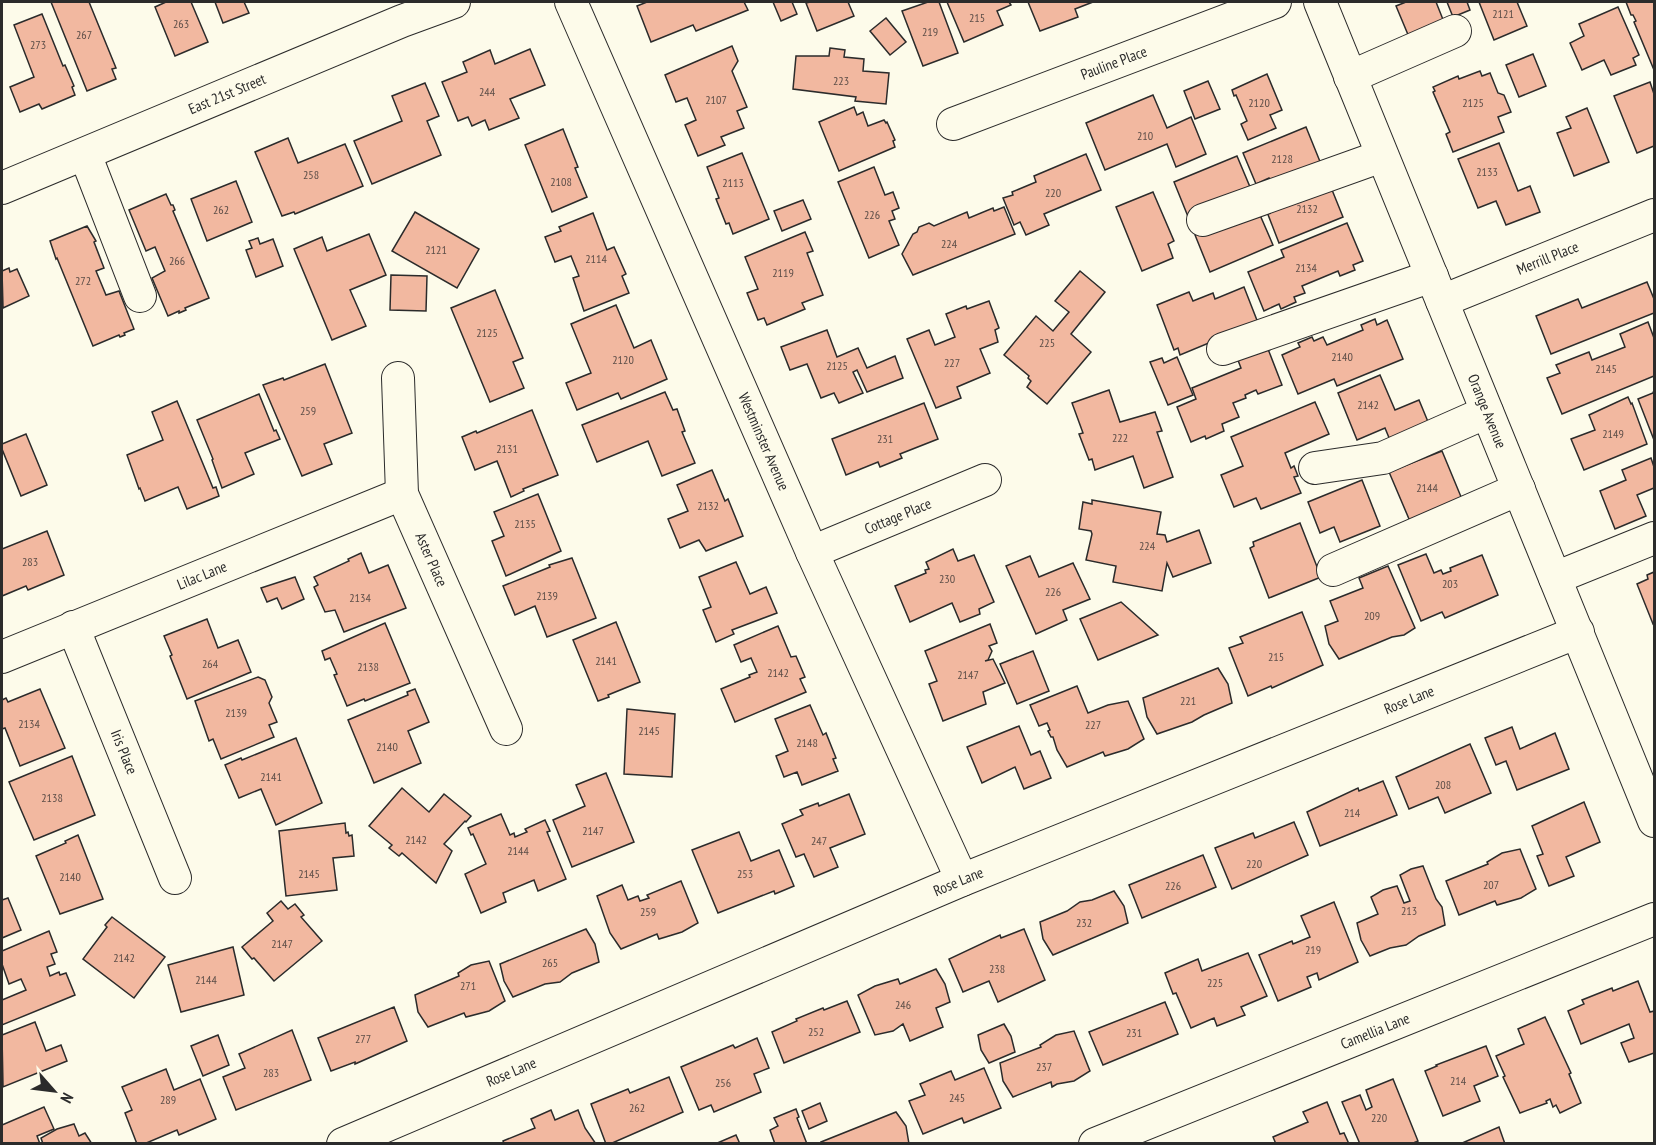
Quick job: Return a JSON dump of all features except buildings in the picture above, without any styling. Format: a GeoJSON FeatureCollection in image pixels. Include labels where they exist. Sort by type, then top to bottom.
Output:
{"type":"FeatureCollection","features":[{"type":"Feature","properties":{"kind":"street","name":"East 21st Street"},"geometry":{"type":"LineString","coordinates":[[2,188],[85,154],[398,11],[454,2]]}},
{"type":"Feature","properties":{"kind":"street","name":"Westminster Avenue"},"geometry":{"type":"LineString","coordinates":[[571,2],[812,552],[962,880]]}},
{"type":"Feature","properties":{"kind":"street","name":"Pauline Place"},"geometry":{"type":"LineString","coordinates":[[953,124],[1275,2]]}},
{"type":"Feature","properties":{"kind":"street","name":"Orange Avenue"},"geometry":{"type":"LineString","coordinates":[[1320,2],[1578,632],[1642,753],[1654,821]]}},
{"type":"Feature","properties":{"kind":"street"},"geometry":{"type":"LineString","coordinates":[[1350,77],[1455,31]]}},
{"type":"Feature","properties":{"kind":"street"},"geometry":{"type":"LineString","coordinates":[[85,154],[140,296]]}},
{"type":"Feature","properties":{"kind":"street"},"geometry":{"type":"LineString","coordinates":[[1203,219],[1382,156]]}},
{"type":"Feature","properties":{"kind":"street","name":"Merrill Place"},"geometry":{"type":"LineString","coordinates":[[1223,349],[1437,289],[1654,215]]}},
{"type":"Feature","properties":{"kind":"street","name":"Aster Place"},"geometry":{"type":"LineString","coordinates":[[398,378],[402,494],[506,729]]}},
{"type":"Feature","properties":{"kind":"street"},"geometry":{"type":"LineString","coordinates":[[1315,468],[1383,458],[1487,412]]}},
{"type":"Feature","properties":{"kind":"street","name":"Cottage Place"},"geometry":{"type":"LineString","coordinates":[[812,552],[985,480]]}},
{"type":"Feature","properties":{"kind":"street"},"geometry":{"type":"LineString","coordinates":[[1333,570],[1519,489]]}},
{"type":"Feature","properties":{"kind":"street","name":"Lilac Lane"},"geometry":{"type":"LineString","coordinates":[[2,657],[402,494]]}},
{"type":"Feature","properties":{"kind":"street"},"geometry":{"type":"LineString","coordinates":[[1556,578],[1654,538]]}},
{"type":"Feature","properties":{"kind":"street","name":"Iris Place"},"geometry":{"type":"LineString","coordinates":[[73,627],[176,878]]}},
{"type":"Feature","properties":{"kind":"street","name":"Rose Lane"},"geometry":{"type":"LineString","coordinates":[[343,1143],[962,880],[1578,632]]}},
{"type":"Feature","properties":{"kind":"street","name":"Camellia Lane"},"geometry":{"type":"LineString","coordinates":[[1095,1143],[1654,919]]}}]}
